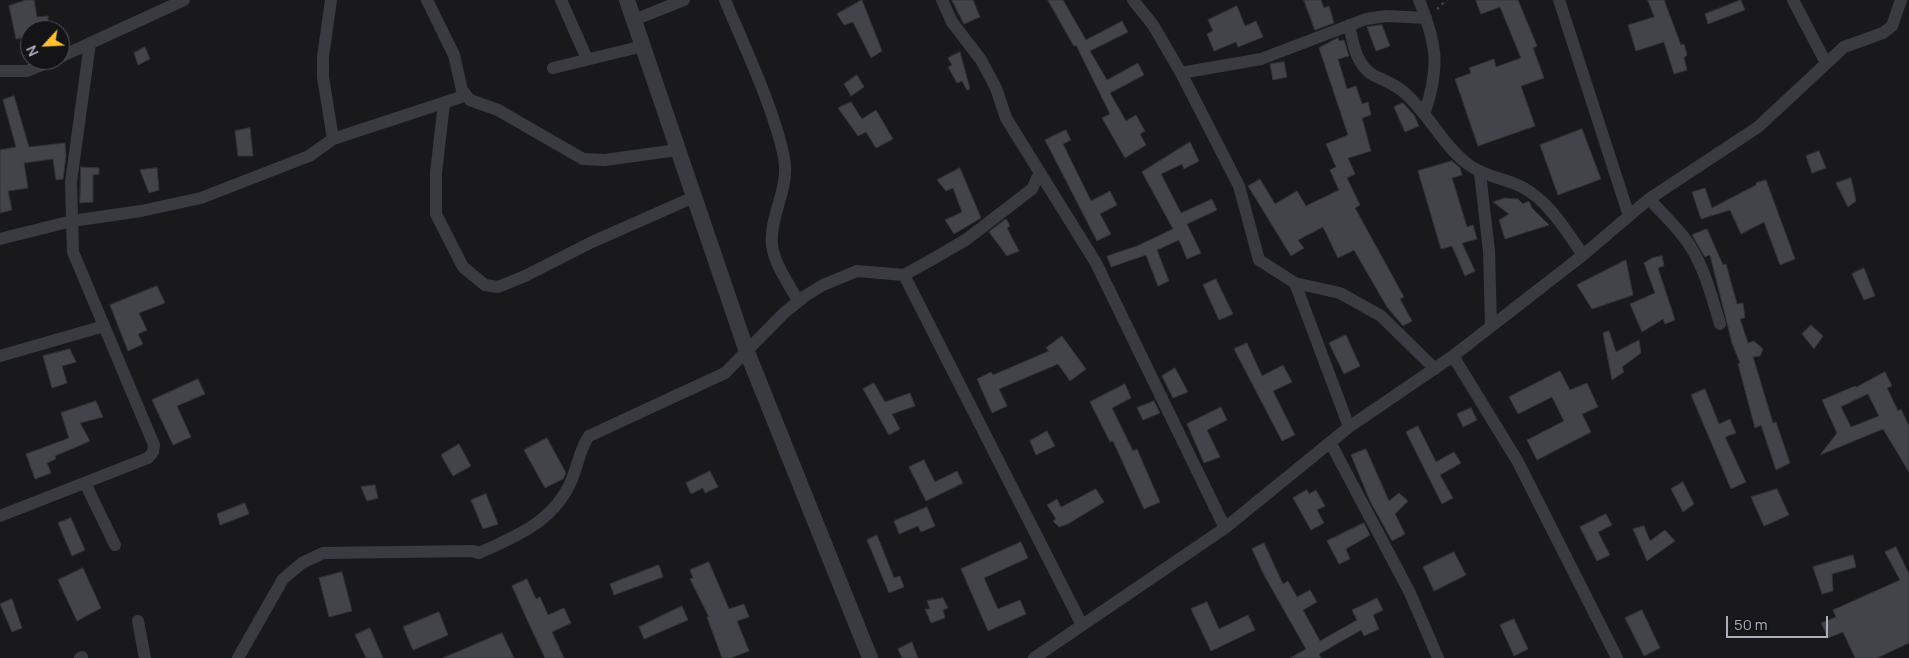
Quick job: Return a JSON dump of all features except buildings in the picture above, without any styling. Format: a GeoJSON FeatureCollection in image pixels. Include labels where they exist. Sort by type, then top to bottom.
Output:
{"type":"FeatureCollection","features":[{"type":"Feature","properties":{"kind":"street"},"geometry":{"type":"LineString","coordinates":[[70,52],[184,0]]}},
{"type":"Feature","properties":{"kind":"street"},"geometry":{"type":"LineString","coordinates":[[331,0],[323,78],[333,139]]}},
{"type":"Feature","properties":{"kind":"street"},"geometry":{"type":"LineString","coordinates":[[427,0],[454,55],[464,96]]}},
{"type":"Feature","properties":{"kind":"street"},"geometry":{"type":"LineString","coordinates":[[561,0],[587,59]]}},
{"type":"Feature","properties":{"kind":"street"},"geometry":{"type":"LineString","coordinates":[[627,0],[747,352],[870,658]]}},
{"type":"Feature","properties":{"kind":"street"},"geometry":{"type":"LineString","coordinates":[[634,20],[684,0]]}},
{"type":"Feature","properties":{"kind":"street"},"geometry":{"type":"LineString","coordinates":[[725,0],[774,121],[783,155],[786,172],[784,188],[773,229],[772,248],[798,301]]}},
{"type":"Feature","properties":{"kind":"street"},"geometry":{"type":"LineString","coordinates":[[942,0],[952,22],[981,60],[996,88],[1006,118],[1096,263],[1225,528]]}},
{"type":"Feature","properties":{"kind":"street"},"geometry":{"type":"LineString","coordinates":[[1133,0],[1153,25],[1181,73],[1239,186],[1259,260],[1295,283],[1340,293],[1381,316],[1435,369]]}},
{"type":"Feature","properties":{"kind":"street"},"geometry":{"type":"LineString","coordinates":[[1419,0],[1426,18],[1434,52],[1436,71],[1425,112]]}},
{"type":"Feature","properties":{"kind":"street"},"geometry":{"type":"LineString","coordinates":[[1559,0],[1629,216]]}},
{"type":"Feature","properties":{"kind":"street"},"geometry":{"type":"LineString","coordinates":[[1793,0],[1826,63]]}},
{"type":"Feature","properties":{"kind":"street"},"geometry":{"type":"LineString","coordinates":[[1034,658],[1225,528],[1349,427],[1453,356],[1583,255],[1649,199],[1758,127],[1826,63],[1851,43],[1883,33],[1892,26],[1901,0]]}},
{"type":"Feature","properties":{"kind":"street"},"geometry":{"type":"LineString","coordinates":[[1181,73],[1261,59],[1349,25],[1386,16],[1426,18]]}},
{"type":"Feature","properties":{"kind":"street"},"geometry":{"type":"LineString","coordinates":[[1349,25],[1361,64],[1372,74],[1404,92],[1425,112],[1458,156],[1480,173],[1524,188],[1555,217],[1583,255]]}},
{"type":"Feature","properties":{"kind":"street"},"geometry":{"type":"LineString","coordinates":[[0,516],[148,458],[153,452],[154,445],[73,252],[72,182],[90,43]]}},
{"type":"Feature","properties":{"kind":"street"},"geometry":{"type":"LineString","coordinates":[[553,68],[643,46]]}},
{"type":"Feature","properties":{"kind":"street"},"geometry":{"type":"LineString","coordinates":[[0,71],[29,70]]}},
{"type":"Feature","properties":{"kind":"street"},"geometry":{"type":"LineString","coordinates":[[0,239],[72,221],[141,211],[202,198],[309,156],[333,139],[464,96],[498,110],[583,159],[605,160],[677,150]]}},
{"type":"Feature","properties":{"kind":"street"},"geometry":{"type":"LineString","coordinates":[[444,103],[436,173],[436,214],[463,267],[485,285],[498,287],[525,276],[592,242],[694,197]]}},
{"type":"Feature","properties":{"kind":"street"},"geometry":{"type":"LineString","coordinates":[[238,658],[283,579],[302,563],[323,554],[473,551],[478,553],[509,540],[550,514],[567,489],[589,436],[725,373],[764,332],[798,301],[823,285],[857,271],[904,275],[967,239],[1032,189],[1040,172]]}},
{"type":"Feature","properties":{"kind":"street"},"geometry":{"type":"LineString","coordinates":[[1480,173],[1489,251],[1491,326]]}},
{"type":"Feature","properties":{"kind":"street"},"geometry":{"type":"LineString","coordinates":[[1649,199],[1683,236],[1691,249],[1706,281],[1720,324]]}},
{"type":"Feature","properties":{"kind":"street"},"geometry":{"type":"LineString","coordinates":[[904,275],[1082,624]]}},
{"type":"Feature","properties":{"kind":"street"},"geometry":{"type":"LineString","coordinates":[[1295,283],[1349,427]]}},
{"type":"Feature","properties":{"kind":"street"},"geometry":{"type":"LineString","coordinates":[[0,356],[104,326]]}},
{"type":"Feature","properties":{"kind":"street"},"geometry":{"type":"LineString","coordinates":[[1453,356],[1518,462],[1617,658]]}},
{"type":"Feature","properties":{"kind":"street"},"geometry":{"type":"LineString","coordinates":[[1330,442],[1410,593],[1438,658]]}},
{"type":"Feature","properties":{"kind":"street"},"geometry":{"type":"LineString","coordinates":[[85,483],[115,545]]}},
{"type":"Feature","properties":{"kind":"street"},"geometry":{"type":"LineString","coordinates":[[138,621],[145,658]]}}]}
